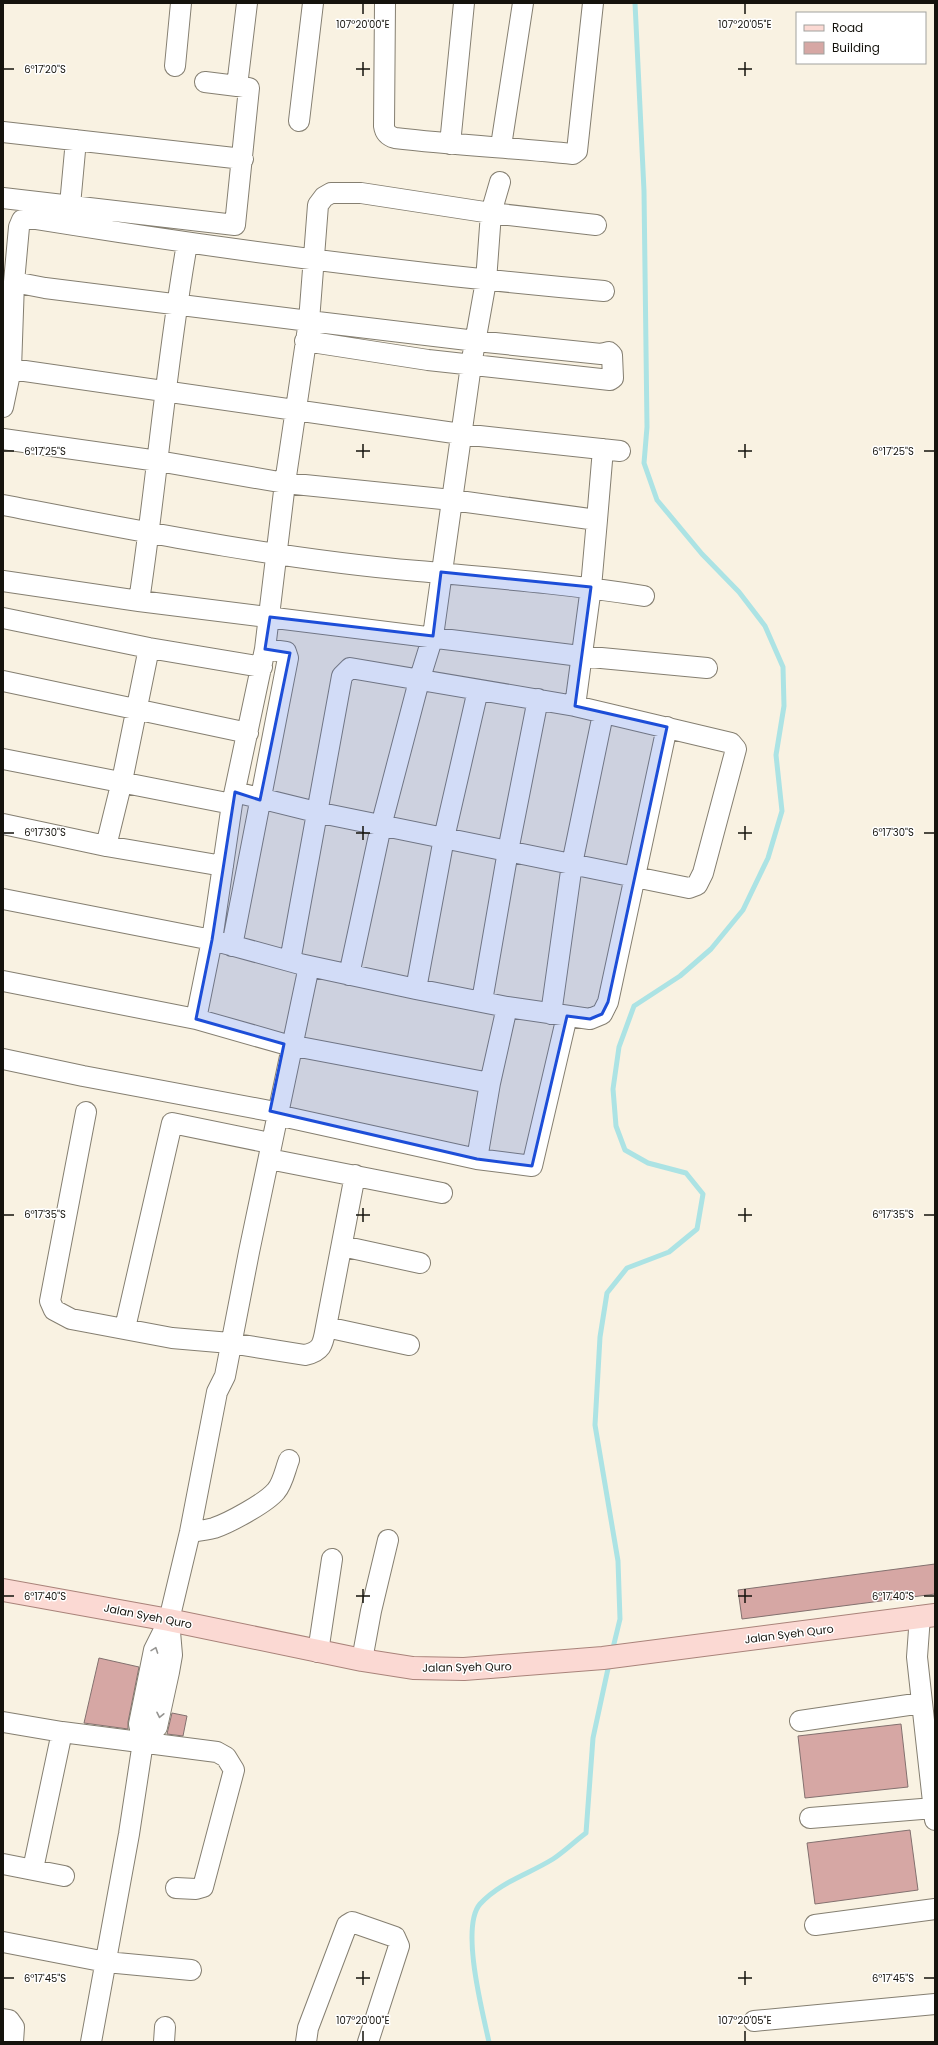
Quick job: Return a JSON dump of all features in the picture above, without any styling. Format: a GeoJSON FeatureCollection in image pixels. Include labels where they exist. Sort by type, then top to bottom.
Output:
{"type":"FeatureCollection","features":[{"type":"Feature","properties":{"kind":"main road","name":"Jalan Syeh Quro"},"geometry":{"type":"LineString","coordinates":[[3,1590],[169,1620],[318,1652],[413,1668],[464,1669],[603,1658],[928,1616]]}},
{"type":"Feature","properties":{"kind":"street"},"geometry":{"type":"LineString","coordinates":[[175,66],[182,3]]}},
{"type":"Feature","properties":{"kind":"street"},"geometry":{"type":"LineString","coordinates":[[237,86],[247,3]]}},
{"type":"Feature","properties":{"kind":"street"},"geometry":{"type":"LineString","coordinates":[[299,121],[313,3]]}},
{"type":"Feature","properties":{"kind":"street"},"geometry":{"type":"LineString","coordinates":[[385,3],[385,132],[395,138],[450,144],[501,146],[551,153],[573,154],[577,151],[593,3]]}},
{"type":"Feature","properties":{"kind":"street"},"geometry":{"type":"LineString","coordinates":[[450,144],[464,3]]}},
{"type":"Feature","properties":{"kind":"street"},"geometry":{"type":"LineString","coordinates":[[501,146],[523,3]]}},
{"type":"Feature","properties":{"kind":"street"},"geometry":{"type":"LineString","coordinates":[[3,198],[235,225],[249,88],[205,82]]}},
{"type":"Feature","properties":{"kind":"street"},"geometry":{"type":"LineString","coordinates":[[3,132],[242,159]]}},
{"type":"Feature","properties":{"kind":"street"},"geometry":{"type":"LineString","coordinates":[[70,205],[76,140]]}},
{"type":"Feature","properties":{"kind":"street"},"geometry":{"type":"LineString","coordinates":[[349,974],[381,826],[419,681],[433,636],[471,365],[486,281],[491,213],[500,182]]}},
{"type":"Feature","properties":{"kind":"street"},"geometry":{"type":"LineString","coordinates":[[196,1019],[212,940],[233,798],[264,658],[285,483],[309,321],[315,260],[318,205],[324,197],[331,193],[361,193],[461,207],[491,213],[596,225]]}},
{"type":"Feature","properties":{"kind":"street"},"geometry":{"type":"LineString","coordinates":[[3,407],[11,369],[14,282],[20,227],[22,220],[28,218],[187,244],[486,281],[604,291]]}},
{"type":"Feature","properties":{"kind":"street"},"geometry":{"type":"LineString","coordinates":[[139,601],[150,533],[176,304],[187,244]]}},
{"type":"Feature","properties":{"kind":"street"},"geometry":{"type":"LineString","coordinates":[[14,282],[24,285],[476,341],[601,354],[609,352],[612,356],[613,378],[605,380],[471,365],[305,341]]}},
{"type":"Feature","properties":{"kind":"street"},"geometry":{"type":"LineString","coordinates":[[11,369],[461,434],[612,450],[597,520],[591,588],[574,706]]}},
{"type":"Feature","properties":{"kind":"street"},"geometry":{"type":"LineString","coordinates":[[3,439],[158,461],[285,483],[452,500],[597,520]]}},
{"type":"Feature","properties":{"kind":"street"},"geometry":{"type":"LineString","coordinates":[[3,505],[150,533],[276,553],[418,571],[441,572],[591,588],[644,596]]}},
{"type":"Feature","properties":{"kind":"street"},"geometry":{"type":"LineString","coordinates":[[3,581],[139,601],[433,636],[580,656],[706,668]]}},
{"type":"Feature","properties":{"kind":"street"},"geometry":{"type":"LineString","coordinates":[[3,618],[149,648],[264,658],[286,652],[288,658],[232,946]]}},
{"type":"Feature","properties":{"kind":"street"},"geometry":{"type":"LineString","coordinates":[[106,846],[122,781],[149,648]]}},
{"type":"Feature","properties":{"kind":"street"},"geometry":{"type":"LineString","coordinates":[[3,759],[122,781],[233,798],[260,800],[316,812],[381,826],[689,888],[697,885],[703,872],[736,752],[735,747],[731,742],[603,714],[574,706],[419,681],[355,668],[345,670],[342,676],[316,812],[300,964],[288,1045],[274,1113],[269,1147],[224,1343],[225,1376],[217,1392],[190,1532],[169,1620],[154,1650],[139,1724],[143,1742],[130,1834],[91,2042]]}},
{"type":"Feature","properties":{"kind":"street"},"geometry":{"type":"LineString","coordinates":[[3,681],[137,708],[248,733]]}},
{"type":"Feature","properties":{"kind":"street"},"geometry":{"type":"LineString","coordinates":[[416,989],[444,838],[478,690]]}},
{"type":"Feature","properties":{"kind":"street"},"geometry":{"type":"LineString","coordinates":[[482,1001],[508,851],[538,699]]}},
{"type":"Feature","properties":{"kind":"street"},"geometry":{"type":"LineString","coordinates":[[3,1059],[274,1113],[477,1159],[532,1166],[559,1015],[572,864],[603,714]]}},
{"type":"Feature","properties":{"kind":"street"},"geometry":{"type":"LineString","coordinates":[[3,899],[212,940],[300,964],[416,989],[507,1007],[590,1019],[602,1014],[608,1002],[634,877],[668,727]]}},
{"type":"Feature","properties":{"kind":"street"},"geometry":{"type":"LineString","coordinates":[[3,824],[106,846],[223,866]]}},
{"type":"Feature","properties":{"kind":"street"},"geometry":{"type":"LineString","coordinates":[[3,981],[196,1019],[288,1045],[490,1083]]}},
{"type":"Feature","properties":{"kind":"street"},"geometry":{"type":"LineString","coordinates":[[477,1159],[490,1083],[507,1007]]}},
{"type":"Feature","properties":{"kind":"street"},"geometry":{"type":"LineString","coordinates":[[86,1112],[50,1301],[54,1310],[72,1319],[172,1338],[224,1343],[305,1355],[315,1353],[322,1346],[355,1175]]}},
{"type":"Feature","properties":{"kind":"street"},"geometry":{"type":"LineString","coordinates":[[124,1328],[172,1123],[269,1147],[355,1175],[442,1193]]}},
{"type":"Feature","properties":{"kind":"street"},"geometry":{"type":"LineString","coordinates":[[342,1246],[420,1263]]}},
{"type":"Feature","properties":{"kind":"street"},"geometry":{"type":"LineString","coordinates":[[326,1327],[409,1345]]}},
{"type":"Feature","properties":{"kind":"street"},"geometry":{"type":"LineString","coordinates":[[190,1532],[214,1528],[231,1520],[271,1496],[281,1484],[289,1460]]}},
{"type":"Feature","properties":{"kind":"street"},"geometry":{"type":"LineString","coordinates":[[362,1660],[371,1611],[388,1540]]}},
{"type":"Feature","properties":{"kind":"street"},"geometry":{"type":"LineString","coordinates":[[318,1652],[332,1560]]}},
{"type":"Feature","properties":{"kind":"street"},"geometry":{"type":"LineString","coordinates":[[810,1818],[934,1814],[917,1657],[928,1616]]}},
{"type":"Feature","properties":{"kind":"street"},"geometry":{"type":"LineString","coordinates":[[800,1721],[922,1703]]}},
{"type":"Feature","properties":{"kind":"street"},"geometry":{"type":"LineString","coordinates":[[3,1722],[62,1732],[217,1752],[226,1757],[234,1770],[203,1887],[196,1889],[176,1888]]}},
{"type":"Feature","properties":{"kind":"street"},"geometry":{"type":"LineString","coordinates":[[34,1869],[62,1732]]}},
{"type":"Feature","properties":{"kind":"street"},"geometry":{"type":"LineString","coordinates":[[3,1864],[64,1876]]}},
{"type":"Feature","properties":{"kind":"street"},"geometry":{"type":"LineString","coordinates":[[815,1925],[935,1909]]}},
{"type":"Feature","properties":{"kind":"street"},"geometry":{"type":"LineString","coordinates":[[306,2042],[308,2028],[344,1932],[348,1923],[352,1922],[395,1937],[399,1946],[368,2042]]}},
{"type":"Feature","properties":{"kind":"street"},"geometry":{"type":"LineString","coordinates":[[3,1942],[106,1962],[190,1970]]}},
{"type":"Feature","properties":{"kind":"street"},"geometry":{"type":"LineString","coordinates":[[754,2021],[935,2004]]}},
{"type":"Feature","properties":{"kind":"street"},"geometry":{"type":"LineString","coordinates":[[3,2019],[9,2020],[14,2026],[13,2042]]}},
{"type":"Feature","properties":{"kind":"highlighted area"},"geometry":{"type":"Polygon","coordinates":[[[441,572],[591,587],[575,706],[667,727],[608,1002],[602,1014],[590,1019],[567,1016],[532,1166],[477,1159],[270,1111],[284,1044],[196,1019],[212,940],[235,792],[260,800],[290,653],[265,649],[270,617],[433,636],[441,572]]]}},
{"type":"Feature","properties":{"kind":"building"},"geometry":{"type":"Polygon","coordinates":[[[935,1564],[935,1594],[742,1619],[738,1590],[935,1564]]]}},
{"type":"Feature","properties":{"kind":"building"},"geometry":{"type":"Polygon","coordinates":[[[99,1658],[139,1667],[128,1722],[128,1729],[84,1723],[99,1658]]]}},
{"type":"Feature","properties":{"kind":"building"},"geometry":{"type":"Polygon","coordinates":[[[172,1713],[187,1716],[183,1736],[167,1734],[172,1713]]]}},
{"type":"Feature","properties":{"kind":"building"},"geometry":{"type":"Polygon","coordinates":[[[901,1724],[908,1787],[805,1798],[798,1736],[901,1724]]]}},
{"type":"Feature","properties":{"kind":"building"},"geometry":{"type":"Polygon","coordinates":[[[910,1830],[918,1890],[815,1904],[807,1843],[910,1830]]]}},
{"type":"Feature","properties":{"kind":"waterway"},"geometry":{"type":"LineString","coordinates":[[612,1652],[620,1619],[618,1561],[595,1425],[600,1337],[607,1293],[627,1268],[669,1252],[697,1229],[703,1194],[686,1173],[648,1163],[625,1150],[616,1126],[613,1089],[619,1047],[634,1006],[680,976],[711,949],[743,910],[768,858],[782,811],[776,755],[784,706],[783,667],[765,626],[739,592],[702,554],[657,500],[644,463],[647,427],[644,191],[635,3]]}},
{"type":"Feature","properties":{"kind":"waterway"},"geometry":{"type":"LineString","coordinates":[[489,2042],[478,1992],[472,1950],[474,1915],[480,1904],[496,1890],[553,1859],[586,1833],[593,1738],[609,1664]]}}]}
